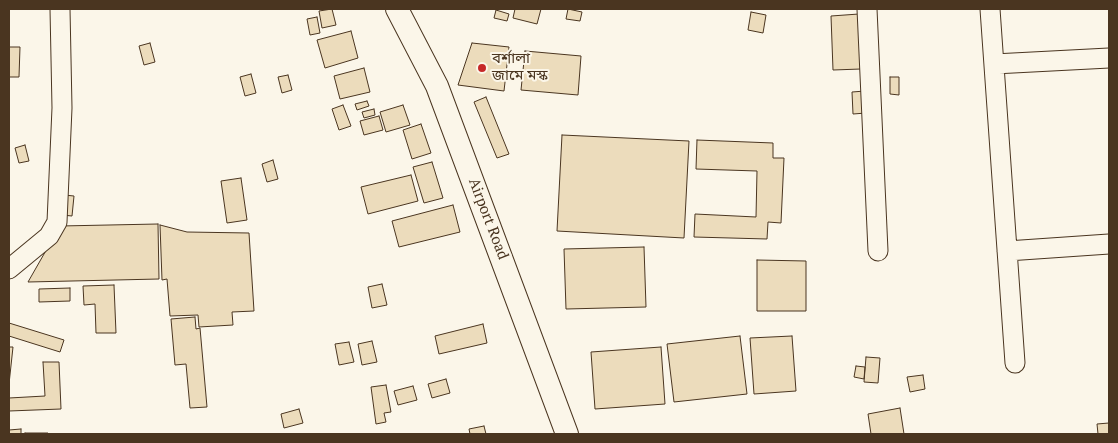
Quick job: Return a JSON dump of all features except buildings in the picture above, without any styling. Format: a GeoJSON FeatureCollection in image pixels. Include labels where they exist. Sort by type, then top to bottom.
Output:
{"type":"FeatureCollection","features":[{"type":"Feature","properties":{"kind":"main road","name":"Airport Road"},"geometry":{"type":"LineString","coordinates":[[397,9],[437,86],[567,434]]}},
{"type":"Feature","properties":{"kind":"street"},"geometry":{"type":"LineString","coordinates":[[9,269],[49,236],[57,222],[62,108],[60,9]]}},
{"type":"Feature","properties":{"kind":"street"},"geometry":{"type":"LineString","coordinates":[[867,9],[878,251]]}},
{"type":"Feature","properties":{"kind":"street"},"geometry":{"type":"LineString","coordinates":[[990,9],[1015,363]]}},
{"type":"Feature","properties":{"kind":"street"},"geometry":{"type":"LineString","coordinates":[[994,64],[1109,58]]}},
{"type":"Feature","properties":{"kind":"street"},"geometry":{"type":"LineString","coordinates":[[1007,251],[1109,244]]}},
{"type":"Feature","properties":{"kind":"place","name":"বর্শালা জামে মস্ক"},"geometry":{"type":"Point","coordinates":[482,68]}}]}
